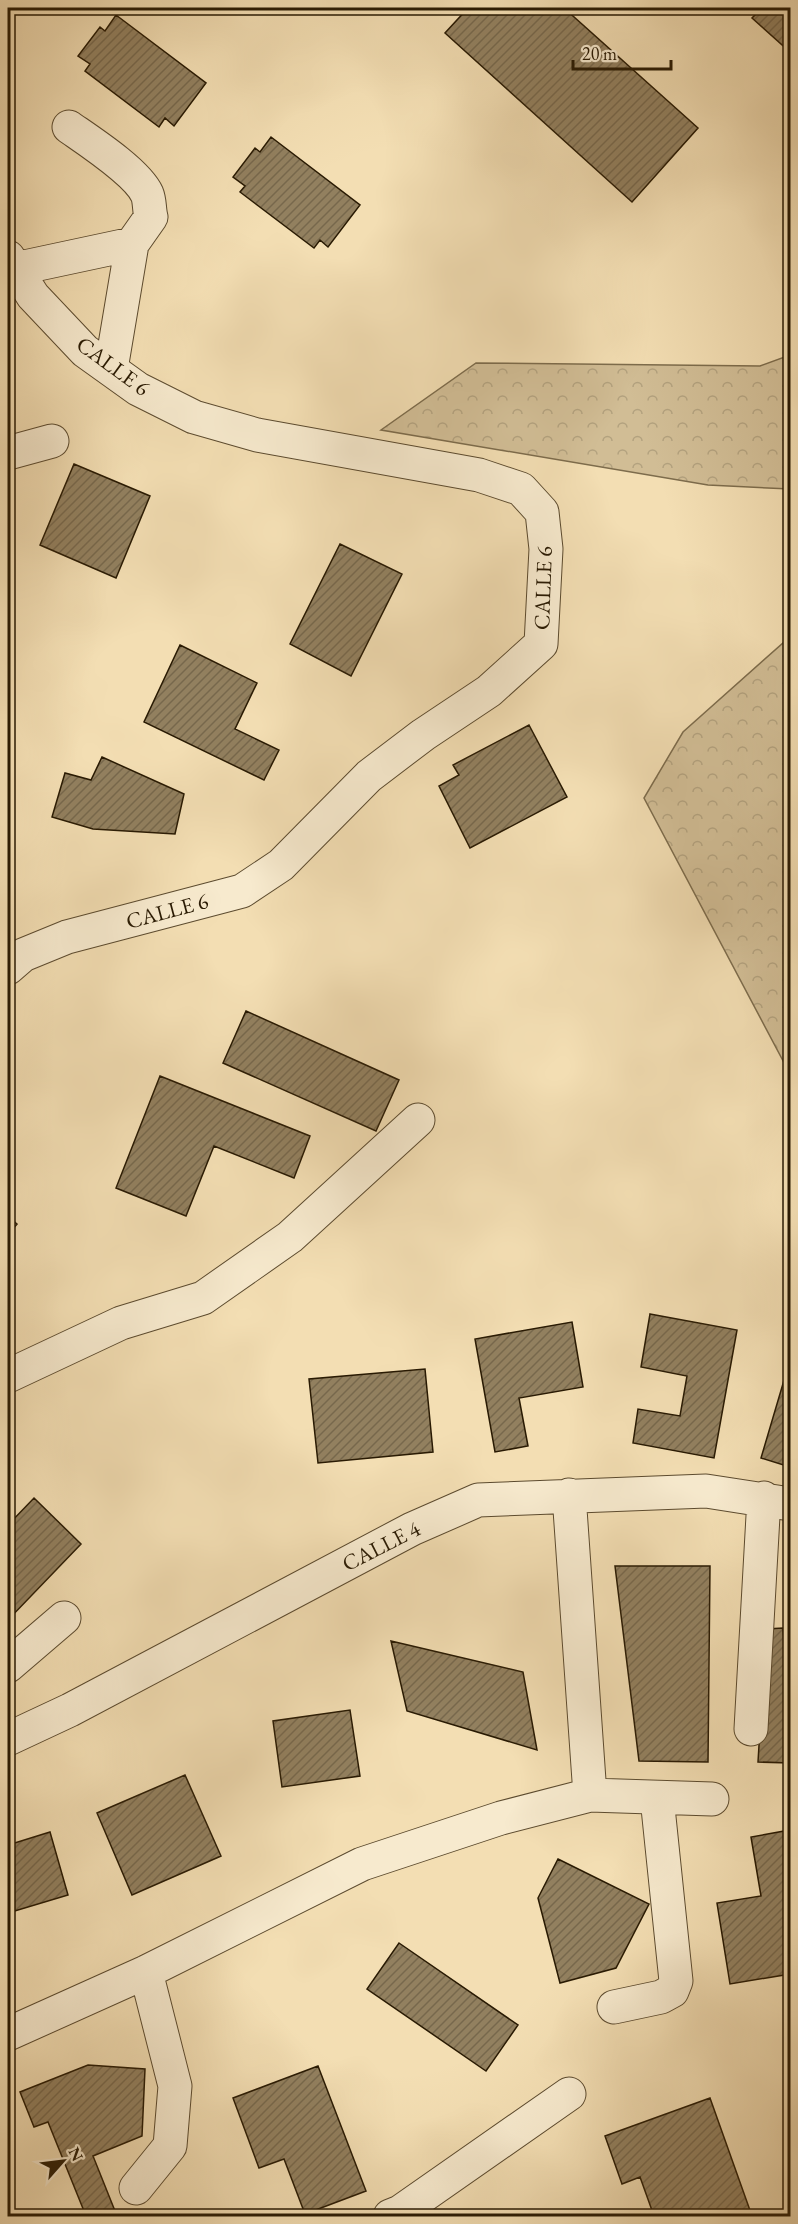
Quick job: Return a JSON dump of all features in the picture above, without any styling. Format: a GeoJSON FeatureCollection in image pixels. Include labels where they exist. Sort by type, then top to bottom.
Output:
{"type":"FeatureCollection","features":[{"type":"Feature","properties":{"kind":"street"},"geometry":{"type":"LineString","coordinates":[[69,127],[102,149],[137,180],[147,194],[151,217],[132,244],[111,369]]}},
{"type":"Feature","properties":{"kind":"street"},"geometry":{"type":"LineString","coordinates":[[11,263],[132,244]]}},
{"type":"Feature","properties":{"kind":"street","name":"CALLE 6"},"geometry":{"type":"LineString","coordinates":[[8,968],[23,955],[67,937],[242,891],[281,865],[369,776],[423,735],[489,691],[541,644],[546,549],[542,512],[521,489],[479,475],[257,435],[194,417],[138,389],[85,351],[33,296],[11,263]]}},
{"type":"Feature","properties":{"kind":"street"},"geometry":{"type":"LineString","coordinates":[[8,453],[52,441]]}},
{"type":"Feature","properties":{"kind":"street"},"geometry":{"type":"LineString","coordinates":[[8,1376],[121,1323],[203,1298],[290,1237],[418,1120]]}},
{"type":"Feature","properties":{"kind":"street","name":"CALLE 4"},"geometry":{"type":"LineString","coordinates":[[8,1739],[70,1710],[423,1524],[478,1500],[706,1491],[777,1501]]}},
{"type":"Feature","properties":{"kind":"street"},"geometry":{"type":"LineString","coordinates":[[569,1495],[590,1795]]}},
{"type":"Feature","properties":{"kind":"street"},"geometry":{"type":"LineString","coordinates":[[751,1729],[777,1501]]}},
{"type":"Feature","properties":{"kind":"street"},"geometry":{"type":"LineString","coordinates":[[8,1666],[64,1618]]}},
{"type":"Feature","properties":{"kind":"street"},"geometry":{"type":"LineString","coordinates":[[8,2034],[146,1972],[362,1864],[501,1818],[590,1795],[712,1798]]}},
{"type":"Feature","properties":{"kind":"street"},"geometry":{"type":"LineString","coordinates":[[614,2007],[661,1996],[672,1991],[676,1981],[657,1798]]}},
{"type":"Feature","properties":{"kind":"street"},"geometry":{"type":"LineString","coordinates":[[136,2188],[170,2146],[175,2086],[146,1972]]}},
{"type":"Feature","properties":{"kind":"street"},"geometry":{"type":"LineString","coordinates":[[398,2215],[569,2094]]}},
{"type":"Feature","properties":{"kind":"green space"},"geometry":{"type":"Polygon","coordinates":[[[790,355],[790,489],[708,485],[381,430],[476,363],[760,366],[790,355]]]}},
{"type":"Feature","properties":{"kind":"green space"},"geometry":{"type":"Polygon","coordinates":[[[790,623],[790,1074],[644,798],[683,732],[784,642],[790,623]]]}},
{"type":"Feature","properties":{"kind":"building"},"geometry":{"type":"Polygon","coordinates":[[[468,8],[564,8],[698,128],[632,202],[445,33],[468,8]]]}},
{"type":"Feature","properties":{"kind":"building"},"geometry":{"type":"Polygon","coordinates":[[[762,8],[790,8],[790,52],[752,18],[762,8]]]}},
{"type":"Feature","properties":{"kind":"building"},"geometry":{"type":"Polygon","coordinates":[[[116,15],[206,83],[174,126],[165,118],[159,127],[85,71],[90,64],[78,56],[100,27],[105,31],[116,15]]]}},
{"type":"Feature","properties":{"kind":"building"},"geometry":{"type":"Polygon","coordinates":[[[271,137],[360,205],[328,247],[320,240],[314,248],[240,192],[245,186],[233,177],[255,148],[260,152],[271,137]]]}},
{"type":"Feature","properties":{"kind":"building"},"geometry":{"type":"Polygon","coordinates":[[[74,464],[150,496],[116,578],[40,545],[74,464]]]}},
{"type":"Feature","properties":{"kind":"building"},"geometry":{"type":"Polygon","coordinates":[[[340,544],[402,574],[351,676],[290,644],[340,544]]]}},
{"type":"Feature","properties":{"kind":"building"},"geometry":{"type":"Polygon","coordinates":[[[180,645],[257,683],[235,729],[279,750],[264,780],[144,722],[180,645]]]}},
{"type":"Feature","properties":{"kind":"building"},"geometry":{"type":"Polygon","coordinates":[[[529,725],[567,797],[470,848],[439,786],[459,775],[453,765],[529,725]]]}},
{"type":"Feature","properties":{"kind":"building"},"geometry":{"type":"Polygon","coordinates":[[[102,757],[184,794],[175,834],[93,829],[52,817],[65,773],[91,780],[102,757]]]}},
{"type":"Feature","properties":{"kind":"building"},"geometry":{"type":"Polygon","coordinates":[[[246,1011],[399,1080],[376,1131],[223,1063],[246,1011]]]}},
{"type":"Feature","properties":{"kind":"building"},"geometry":{"type":"Polygon","coordinates":[[[160,1076],[310,1136],[294,1178],[214,1146],[186,1216],[116,1188],[160,1076]]]}},
{"type":"Feature","properties":{"kind":"building"},"geometry":{"type":"Polygon","coordinates":[[[8,1216],[17,1224],[8,1235],[8,1216]]]}},
{"type":"Feature","properties":{"kind":"building"},"geometry":{"type":"Polygon","coordinates":[[[650,1314],[737,1330],[714,1458],[633,1443],[638,1409],[680,1416],[687,1376],[641,1367],[650,1314]]]}},
{"type":"Feature","properties":{"kind":"building"},"geometry":{"type":"Polygon","coordinates":[[[572,1322],[583,1387],[519,1398],[528,1446],[495,1452],[475,1339],[572,1322]]]}},
{"type":"Feature","properties":{"kind":"building"},"geometry":{"type":"Polygon","coordinates":[[[790,1360],[790,1467],[761,1458],[790,1360]]]}},
{"type":"Feature","properties":{"kind":"building"},"geometry":{"type":"Polygon","coordinates":[[[425,1369],[433,1452],[318,1463],[309,1379],[425,1369]]]}},
{"type":"Feature","properties":{"kind":"building"},"geometry":{"type":"Polygon","coordinates":[[[34,1498],[81,1544],[8,1620],[8,1525],[34,1498]]]}},
{"type":"Feature","properties":{"kind":"building"},"geometry":{"type":"Polygon","coordinates":[[[615,1566],[710,1566],[708,1762],[639,1761],[615,1566]]]}},
{"type":"Feature","properties":{"kind":"building"},"geometry":{"type":"Polygon","coordinates":[[[790,1589],[790,1611],[785,1590],[790,1589]]]}},
{"type":"Feature","properties":{"kind":"building"},"geometry":{"type":"Polygon","coordinates":[[[783,1628],[790,1763],[758,1762],[766,1629],[783,1628]]]}},
{"type":"Feature","properties":{"kind":"building"},"geometry":{"type":"Polygon","coordinates":[[[391,1641],[523,1672],[537,1750],[407,1711],[391,1641]]]}},
{"type":"Feature","properties":{"kind":"building"},"geometry":{"type":"Polygon","coordinates":[[[350,1710],[360,1776],[282,1787],[273,1721],[350,1710]]]}},
{"type":"Feature","properties":{"kind":"building"},"geometry":{"type":"Polygon","coordinates":[[[185,1775],[221,1856],[132,1895],[97,1813],[185,1775]]]}},
{"type":"Feature","properties":{"kind":"building"},"geometry":{"type":"Polygon","coordinates":[[[790,1830],[790,1974],[730,1984],[717,1903],[761,1896],[751,1837],[790,1830]]]}},
{"type":"Feature","properties":{"kind":"building"},"geometry":{"type":"Polygon","coordinates":[[[50,1832],[68,1895],[8,1913],[8,1845],[50,1832]]]}},
{"type":"Feature","properties":{"kind":"building"},"geometry":{"type":"Polygon","coordinates":[[[558,1859],[649,1904],[616,1968],[560,1983],[538,1898],[558,1859]]]}},
{"type":"Feature","properties":{"kind":"building"},"geometry":{"type":"Polygon","coordinates":[[[399,1943],[518,2025],[486,2071],[367,1989],[399,1943]]]}},
{"type":"Feature","properties":{"kind":"building"},"geometry":{"type":"Polygon","coordinates":[[[88,2065],[145,2069],[142,2136],[93,2156],[117,2216],[86,2216],[48,2122],[34,2127],[20,2092],[88,2065]]]}},
{"type":"Feature","properties":{"kind":"building"},"geometry":{"type":"Polygon","coordinates":[[[318,2066],[366,2191],[305,2214],[284,2159],[259,2168],[233,2098],[318,2066]]]}},
{"type":"Feature","properties":{"kind":"building"},"geometry":{"type":"Polygon","coordinates":[[[710,2098],[752,2216],[654,2216],[640,2177],[622,2184],[605,2136],[710,2098]]]}}]}
